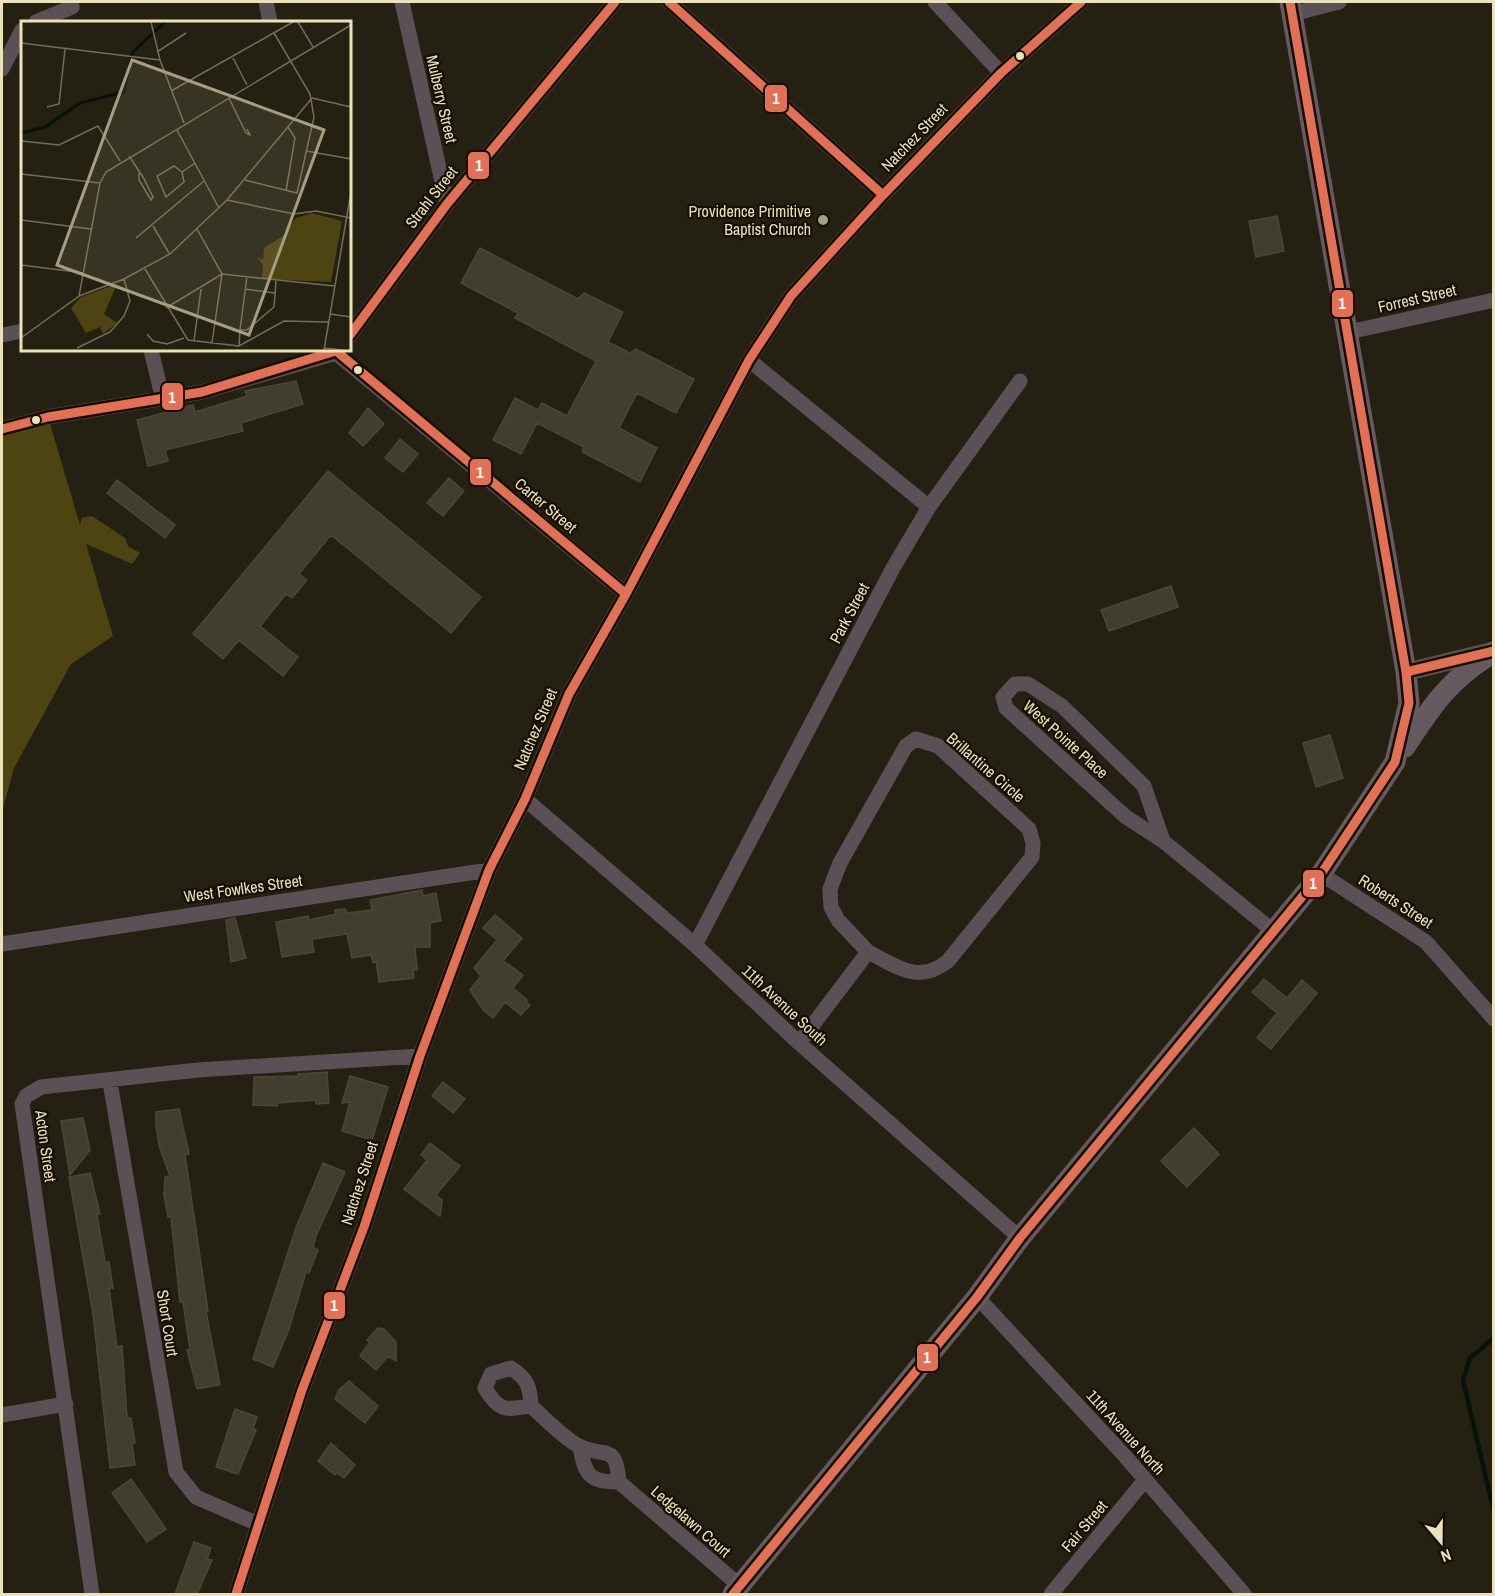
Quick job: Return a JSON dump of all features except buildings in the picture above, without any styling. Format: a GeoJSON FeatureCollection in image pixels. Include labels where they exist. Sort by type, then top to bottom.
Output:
{"type":"FeatureCollection","features":[{"type":"Feature","properties":{"kind":"main road"},"geometry":{"type":"LineString","coordinates":[[1291,8],[1349,332],[1406,672],[1409,703],[1395,762]]}},
{"type":"Feature","properties":{"kind":"main road"},"geometry":{"type":"LineString","coordinates":[[737,1590],[977,1296],[1020,1239],[1321,874],[1436,699],[1465,670],[1494,652]]}},
{"type":"Feature","properties":{"kind":"street"},"geometry":{"type":"LineString","coordinates":[[266,2],[270,21]]}},
{"type":"Feature","properties":{"kind":"street","name":"Mulberry Street"},"geometry":{"type":"LineString","coordinates":[[402,2],[447,204]]}},
{"type":"Feature","properties":{"kind":"street","name":"Strahl Street"},"geometry":{"type":"LineString","coordinates":[[351,334],[447,204],[615,2]]}},
{"type":"Feature","properties":{"kind":"street"},"geometry":{"type":"LineString","coordinates":[[669,2],[884,195]]}},
{"type":"Feature","properties":{"kind":"street"},"geometry":{"type":"LineString","coordinates":[[935,2],[1001,73]]}},
{"type":"Feature","properties":{"kind":"street","name":"Natchez Street"},"geometry":{"type":"LineString","coordinates":[[236,1594],[302,1390],[364,1227],[420,1056],[489,870],[525,799],[569,694],[626,594],[749,360],[791,296],[1001,73],[1081,2]]}},
{"type":"Feature","properties":{"kind":"street"},"geometry":{"type":"LineString","coordinates":[[1291,8],[1339,2]]}},
{"type":"Feature","properties":{"kind":"street"},"geometry":{"type":"LineString","coordinates":[[39,21],[73,10]]}},
{"type":"Feature","properties":{"kind":"street"},"geometry":{"type":"LineString","coordinates":[[2,69],[21,32]]}},
{"type":"Feature","properties":{"kind":"street","name":"Forrest Street"},"geometry":{"type":"LineString","coordinates":[[1349,332],[1494,300]]}},
{"type":"Feature","properties":{"kind":"street"},"geometry":{"type":"LineString","coordinates":[[2,335],[21,330]]}},
{"type":"Feature","properties":{"kind":"street"},"geometry":{"type":"LineString","coordinates":[[151,351],[163,400]]}},
{"type":"Feature","properties":{"kind":"street"},"geometry":{"type":"LineString","coordinates":[[2,429],[48,417],[202,392],[337,351]]}},
{"type":"Feature","properties":{"kind":"street","name":"Carter Street"},"geometry":{"type":"LineString","coordinates":[[337,351],[626,594]]}},
{"type":"Feature","properties":{"kind":"street"},"geometry":{"type":"LineString","coordinates":[[749,360],[929,507]]}},
{"type":"Feature","properties":{"kind":"street","name":"Park Street"},"geometry":{"type":"LineString","coordinates":[[695,945],[893,568],[929,507],[1020,381]]}},
{"type":"Feature","properties":{"kind":"street"},"geometry":{"type":"LineString","coordinates":[[1406,672],[1494,652]]}},
{"type":"Feature","properties":{"kind":"street","name":"West Pointe Place"},"geometry":{"type":"LineString","coordinates":[[1163,841],[1155,811],[1144,786],[1062,706],[1028,684],[1015,684],[1003,697],[1006,708],[1126,817],[1163,841],[1273,931]]}},
{"type":"Feature","properties":{"kind":"street","name":"Brillantine Circle"},"geometry":{"type":"LineString","coordinates":[[916,739],[938,746],[1029,829],[1033,843],[1032,857],[948,961],[936,971],[927,974],[906,971],[868,952],[838,920],[831,907],[830,889],[840,863],[906,746],[916,739]]}},
{"type":"Feature","properties":{"kind":"street","name":"11th Avenue South"},"geometry":{"type":"LineString","coordinates":[[525,799],[695,945],[800,1043],[1020,1239]]}},
{"type":"Feature","properties":{"kind":"street","name":"West Fowlkes Street"},"geometry":{"type":"LineString","coordinates":[[2,944],[489,870]]}},
{"type":"Feature","properties":{"kind":"street","name":"Roberts Street"},"geometry":{"type":"LineString","coordinates":[[1321,874],[1426,942],[1494,1019]]}},
{"type":"Feature","properties":{"kind":"street"},"geometry":{"type":"LineString","coordinates":[[800,1043],[868,952]]}},
{"type":"Feature","properties":{"kind":"street","name":"Acton Street"},"geometry":{"type":"LineString","coordinates":[[92,1594],[22,1104],[26,1096],[41,1087],[110,1082],[198,1070],[420,1056]]}},
{"type":"Feature","properties":{"kind":"street","name":"Short Court"},"geometry":{"type":"LineString","coordinates":[[110,1082],[176,1472],[196,1497],[258,1524]]}},
{"type":"Feature","properties":{"kind":"street","name":"11th Avenue North"},"geometry":{"type":"LineString","coordinates":[[977,1296],[1145,1480],[1244,1594]]}},
{"type":"Feature","properties":{"kind":"street"},"geometry":{"type":"LineString","coordinates":[[2,1415],[66,1404]]}},
{"type":"Feature","properties":{"kind":"street","name":"Ledgelawn Court"},"geometry":{"type":"LineString","coordinates":[[531,1406],[580,1447],[606,1452],[617,1464],[619,1482],[737,1590]]}},
{"type":"Feature","properties":{"kind":"street","name":"Ledgelawn Court"},"geometry":{"type":"LineString","coordinates":[[580,1447],[584,1469],[599,1482],[619,1482]]}},
{"type":"Feature","properties":{"kind":"street","name":"Fair Street"},"geometry":{"type":"LineString","coordinates":[[1051,1594],[1145,1480]]}},
{"type":"Feature","properties":{"kind":"shaded area"},"geometry":{"type":"Polygon","coordinates":[[[48,417],[80,525],[82,518],[92,516],[125,538],[128,546],[140,553],[132,564],[86,544],[113,636],[71,664],[14,768],[2,812],[2,431],[48,417]]]}},
{"type":"Feature","properties":{"kind":"waterway"},"geometry":{"type":"LineString","coordinates":[[1494,1338],[1470,1358],[1463,1380],[1494,1512]]}},
{"type":"Feature","properties":{"kind":"transit line","name":"1"},"geometry":{"type":"LineString","coordinates":[[351,334],[447,204],[615,2]]}},
{"type":"Feature","properties":{"kind":"transit line","name":"1"},"geometry":{"type":"LineString","coordinates":[[669,2],[883,195]]}},
{"type":"Feature","properties":{"kind":"transit line","name":"1"},"geometry":{"type":"LineString","coordinates":[[236,1594],[302,1390],[364,1227],[420,1056],[489,870],[525,799],[569,694],[626,594],[749,360],[791,296],[883,195],[1001,73],[1081,2]]}},
{"type":"Feature","properties":{"kind":"transit line","name":"1"},"geometry":{"type":"LineString","coordinates":[[733,1594],[977,1297],[1020,1238],[1321,874],[1395,762],[1409,703],[1406,672],[1290,2]]}},
{"type":"Feature","properties":{"kind":"transit line","name":"1"},"geometry":{"type":"LineString","coordinates":[[336,351],[626,594]]}},
{"type":"Feature","properties":{"kind":"transit line","name":"1"},"geometry":{"type":"LineString","coordinates":[[2,429],[48,417],[202,392],[336,351]]}},
{"type":"Feature","properties":{"kind":"transit line","name":"1"},"geometry":{"type":"LineString","coordinates":[[1406,672],[1494,651]]}},
{"type":"Feature","properties":{"kind":"place","name":"Providence Primitive Baptist Church"},"geometry":{"type":"Point","coordinates":[823,220]}}]}
